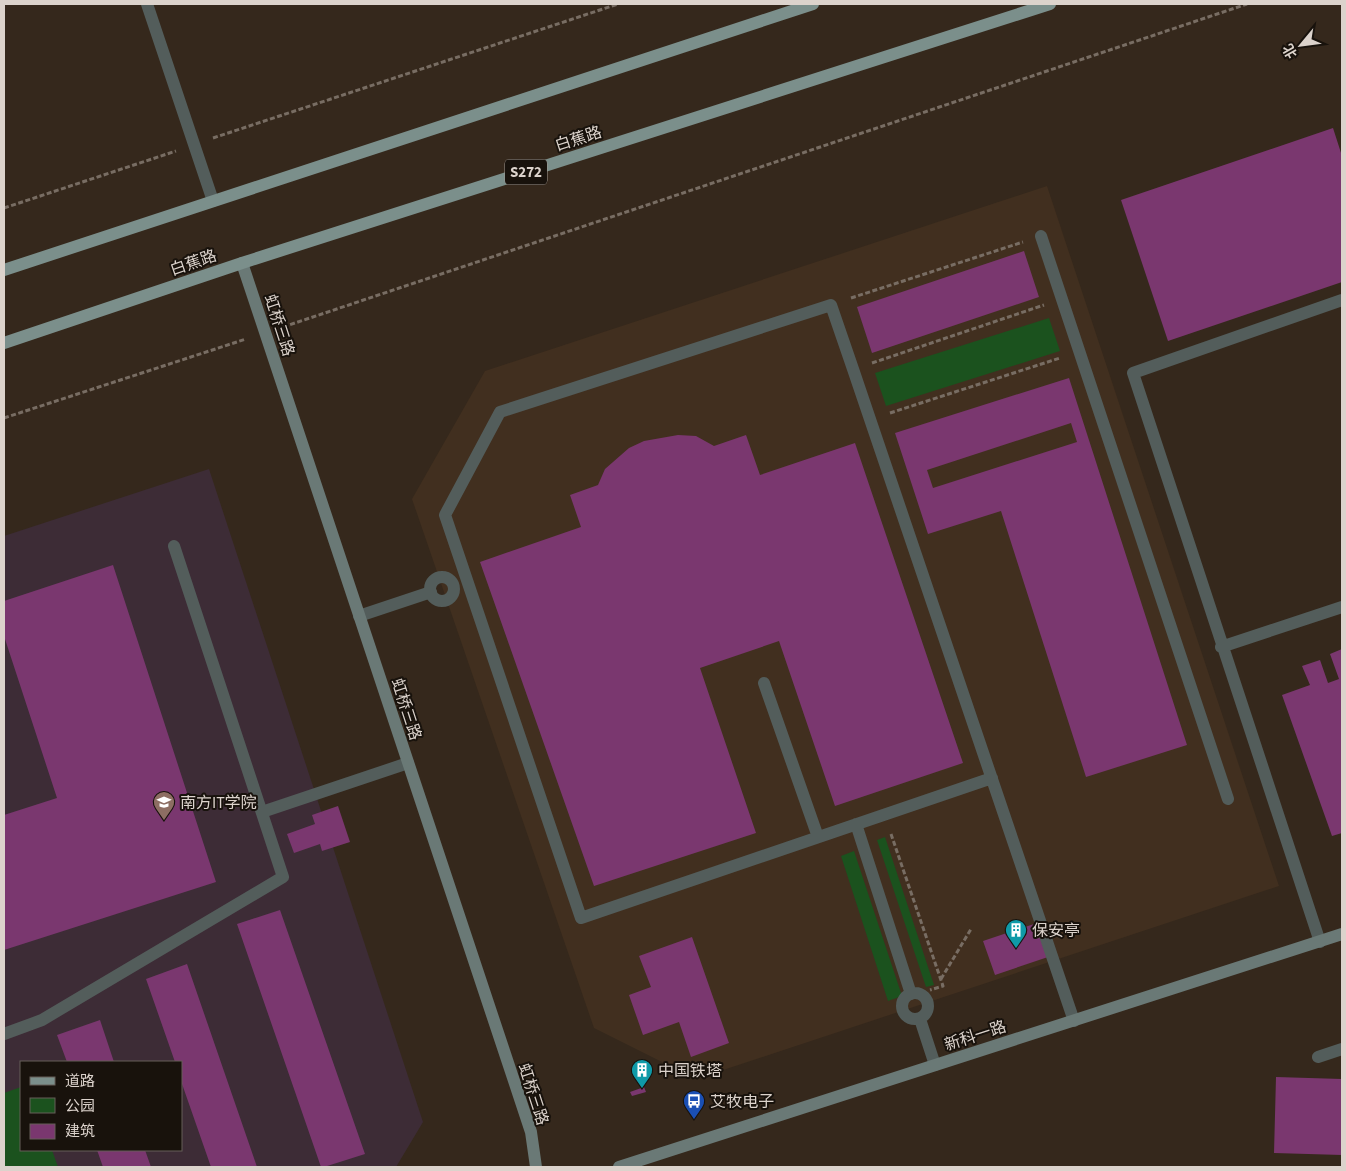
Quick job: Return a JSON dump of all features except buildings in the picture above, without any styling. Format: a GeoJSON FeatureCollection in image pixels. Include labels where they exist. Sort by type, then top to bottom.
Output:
{"type":"FeatureCollection","features":[{"type":"Feature","properties":{"kind":"main road"},"geometry":{"type":"LineString","coordinates":[[4,270],[213,202],[783,8],[813,4]]}},
{"type":"Feature","properties":{"kind":"main road","name":"白蕉路"},"geometry":{"type":"LineString","coordinates":[[4,343],[242,262],[1050,4]]}},
{"type":"Feature","properties":{"kind":"street"},"geometry":{"type":"LineString","coordinates":[[147,4],[213,202]]}},
{"type":"Feature","properties":{"kind":"street"},"geometry":{"type":"LineString","coordinates":[[1041,236],[1228,799]]}},
{"type":"Feature","properties":{"kind":"street","name":"虹桥三路"},"geometry":{"type":"LineString","coordinates":[[242,262],[530,1132],[536,1167]]}},
{"type":"Feature","properties":{"kind":"street"},"geometry":{"type":"LineString","coordinates":[[1320,942],[1221,647],[1133,373],[1342,300]]}},
{"type":"Feature","properties":{"kind":"street"},"geometry":{"type":"LineString","coordinates":[[992,778],[581,918],[460,583],[445,514],[500,412],[831,305],[870,419],[992,778],[1074,1020]]}},
{"type":"Feature","properties":{"kind":"street"},"geometry":{"type":"LineString","coordinates":[[4,1034],[42,1020],[283,877],[174,546]]}},
{"type":"Feature","properties":{"kind":"street"},"geometry":{"type":"LineString","coordinates":[[438,578],[448,578],[460,583],[453,596],[446,601],[435,599],[431,592],[431,584],[438,578]]}},
{"type":"Feature","properties":{"kind":"street"},"geometry":{"type":"LineString","coordinates":[[360,616],[431,592]]}},
{"type":"Feature","properties":{"kind":"street"},"geometry":{"type":"LineString","coordinates":[[1221,647],[1342,606]]}},
{"type":"Feature","properties":{"kind":"street"},"geometry":{"type":"LineString","coordinates":[[764,683],[818,837]]}},
{"type":"Feature","properties":{"kind":"street"},"geometry":{"type":"LineString","coordinates":[[262,812],[408,762]]}},
{"type":"Feature","properties":{"kind":"street"},"geometry":{"type":"LineString","coordinates":[[856,824],[911,994]]}},
{"type":"Feature","properties":{"kind":"street","name":"新科一路"},"geometry":{"type":"LineString","coordinates":[[619,1167],[1342,934]]}},
{"type":"Feature","properties":{"kind":"street"},"geometry":{"type":"LineString","coordinates":[[911,994],[920,994],[927,1000],[927,1013],[920,1019],[911,1019],[903,1010],[904,998],[911,994]]}},
{"type":"Feature","properties":{"kind":"street"},"geometry":{"type":"LineString","coordinates":[[920,1019],[935,1065]]}},
{"type":"Feature","properties":{"kind":"street"},"geometry":{"type":"LineString","coordinates":[[1318,1057],[1342,1049]]}},
{"type":"Feature","properties":{"kind":"path"},"geometry":{"type":"LineString","coordinates":[[4,208],[618,4]]}},
{"type":"Feature","properties":{"kind":"path"},"geometry":{"type":"LineString","coordinates":[[4,418],[265,333],[1247,4]]}},
{"type":"Feature","properties":{"kind":"path"},"geometry":{"type":"LineString","coordinates":[[831,305],[1041,236]]}},
{"type":"Feature","properties":{"kind":"path"},"geometry":{"type":"LineString","coordinates":[[853,369],[1062,300]]}},
{"type":"Feature","properties":{"kind":"path"},"geometry":{"type":"LineString","coordinates":[[870,419],[1079,352]]}},
{"type":"Feature","properties":{"kind":"path"},"geometry":{"type":"LineString","coordinates":[[885,815],[943,986],[930,990],[933,999]]}},
{"type":"Feature","properties":{"kind":"path"},"geometry":{"type":"LineString","coordinates":[[941,979],[971,929]]}},
{"type":"Feature","properties":{"kind":"shaded area"},"geometry":{"type":"Polygon","coordinates":[[[1047,186],[1279,886],[696,1079],[594,1028],[412,499],[485,371],[1047,186]]]}},
{"type":"Feature","properties":{"kind":"shaded area","name":"南方IT学院"},"geometry":{"type":"Polygon","coordinates":[[[209,469],[423,1122],[396,1167],[4,1167],[4,536],[209,469]]]}},
{"type":"Feature","properties":{"kind":"green space"},"geometry":{"type":"Polygon","coordinates":[[[1049,318],[1060,351],[886,406],[875,373],[1049,318]]]}},
{"type":"Feature","properties":{"kind":"green space"},"geometry":{"type":"Polygon","coordinates":[[[885,837],[934,985],[926,987],[877,840],[885,837]]]}},
{"type":"Feature","properties":{"kind":"green space"},"geometry":{"type":"Polygon","coordinates":[[[854,851],[902,996],[888,1001],[841,856],[854,851]]]}},
{"type":"Feature","properties":{"kind":"green space"},"geometry":{"type":"Polygon","coordinates":[[[20,1087],[20,1151],[52,1151],[58,1167],[4,1167],[4,1093],[20,1087]]]}},
{"type":"Feature","properties":{"kind":"place","name":"南方IT学院"},"geometry":{"type":"Point","coordinates":[164,821]}},
{"type":"Feature","properties":{"kind":"place","name":"保安亭"},"geometry":{"type":"Point","coordinates":[1016,949]}},
{"type":"Feature","properties":{"kind":"place","name":"中国铁塔"},"geometry":{"type":"Point","coordinates":[642,1089]}},
{"type":"Feature","properties":{"kind":"place","name":"艾牧电子"},"geometry":{"type":"Point","coordinates":[694,1120]}}]}
